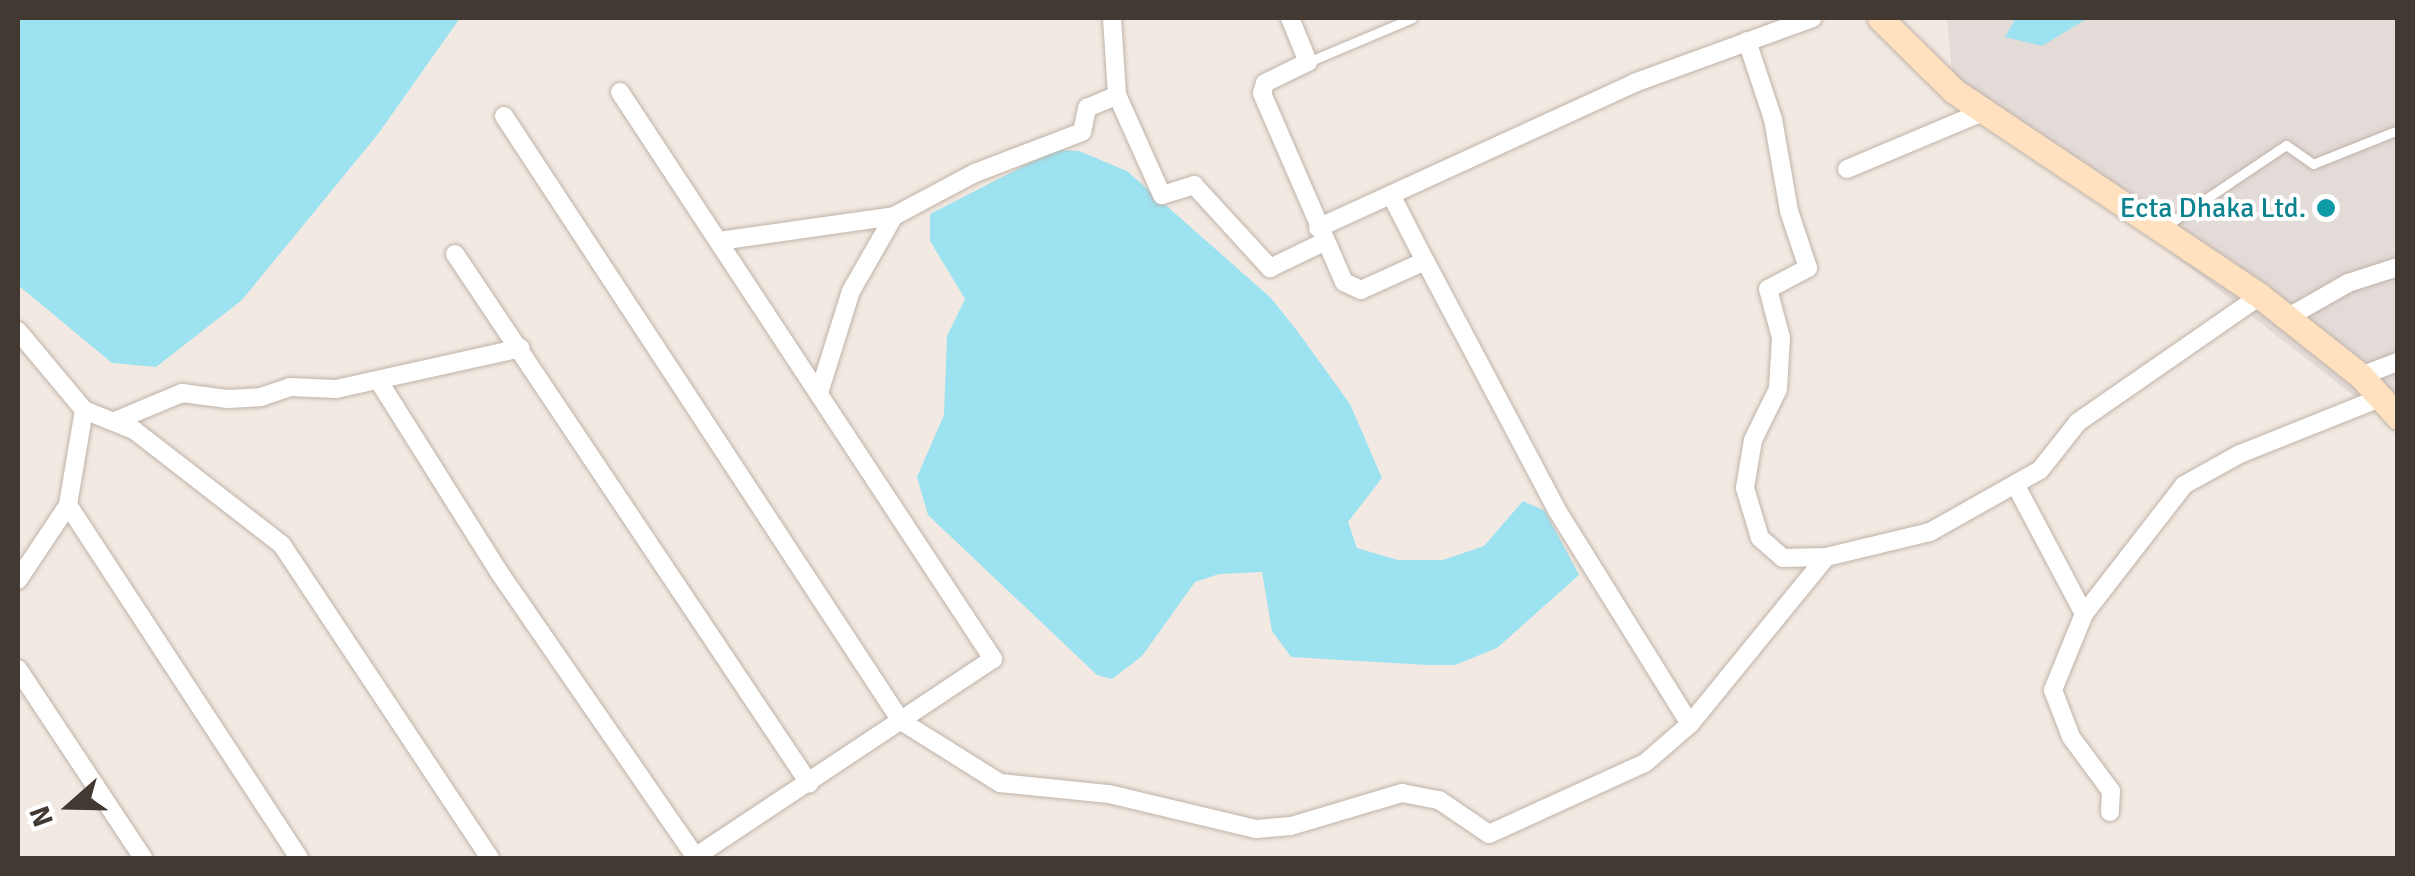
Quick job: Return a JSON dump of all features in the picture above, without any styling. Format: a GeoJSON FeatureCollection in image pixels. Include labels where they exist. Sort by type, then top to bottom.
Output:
{"type":"FeatureCollection","features":[{"type":"Feature","properties":{"kind":"street"},"geometry":{"type":"LineString","coordinates":[[1112,18],[1117,95],[1162,194],[1194,184],[1270,268],[1390,194],[1634,83],[1813,18]]}},
{"type":"Feature","properties":{"kind":"street"},"geometry":{"type":"LineString","coordinates":[[1290,18],[1308,62],[1265,83],[1262,93],[1321,235],[1352,289],[1425,262]]}},
{"type":"Feature","properties":{"kind":"street"},"geometry":{"type":"LineString","coordinates":[[1880,18],[1954,92],[2164,227],[2260,296],[2362,376],[2389,408],[2240,454],[2184,486],[2084,614],[2053,690],[2071,737],[2111,791],[2110,812]]}},
{"type":"Feature","properties":{"kind":"street"},"geometry":{"type":"LineString","coordinates":[[1747,42],[1773,118],[1788,211],[1808,268],[1768,289],[1781,338],[1778,389],[1753,440],[1745,488],[1760,538],[1784,558],[1826,557],[1930,532],[2040,470],[2078,422],[2260,296]]}},
{"type":"Feature","properties":{"kind":"street"},"geometry":{"type":"LineString","coordinates":[[380,383],[499,572],[695,858],[993,659],[620,92]]}},
{"type":"Feature","properties":{"kind":"street"},"geometry":{"type":"LineString","coordinates":[[719,241],[894,216],[975,172],[1082,132],[1086,108],[1117,95]]}},
{"type":"Feature","properties":{"kind":"street"},"geometry":{"type":"LineString","coordinates":[[1847,169],[1985,111]]}},
{"type":"Feature","properties":{"kind":"street"},"geometry":{"type":"LineString","coordinates":[[504,116],[901,720],[1000,784],[1109,794],[1256,829],[1291,826],[1402,794],[1439,800],[1488,834],[1645,763],[1690,724],[1826,557]]}},
{"type":"Feature","properties":{"kind":"street"},"geometry":{"type":"LineString","coordinates":[[1390,194],[1557,510],[1690,724]]}},
{"type":"Feature","properties":{"kind":"street"},"geometry":{"type":"LineString","coordinates":[[820,393],[851,291],[894,216]]}},
{"type":"Feature","properties":{"kind":"street"},"geometry":{"type":"LineString","coordinates":[[455,254],[809,783]]}},
{"type":"Feature","properties":{"kind":"street"},"geometry":{"type":"LineString","coordinates":[[2285,319],[2348,284],[2398,266]]}},
{"type":"Feature","properties":{"kind":"street"},"geometry":{"type":"LineString","coordinates":[[18,331],[84,410],[134,430],[282,544],[490,858]]}},
{"type":"Feature","properties":{"kind":"street"},"geometry":{"type":"LineString","coordinates":[[114,422],[182,393],[261,398],[290,387],[380,383],[521,348]]}},
{"type":"Feature","properties":{"kind":"street"},"geometry":{"type":"LineString","coordinates":[[2362,376],[2398,362]]}},
{"type":"Feature","properties":{"kind":"street"},"geometry":{"type":"LineString","coordinates":[[18,580],[68,505],[84,410]]}},
{"type":"Feature","properties":{"kind":"street"},"geometry":{"type":"LineString","coordinates":[[2016,484],[2084,614]]}},
{"type":"Feature","properties":{"kind":"street"},"geometry":{"type":"LineString","coordinates":[[68,505],[299,858]]}},
{"type":"Feature","properties":{"kind":"street"},"geometry":{"type":"LineString","coordinates":[[18,669],[142,858]]}},
{"type":"Feature","properties":{"kind":"lane"},"geometry":{"type":"LineString","coordinates":[[1308,62],[1412,18]]}},
{"type":"Feature","properties":{"kind":"lane"},"geometry":{"type":"LineString","coordinates":[[2164,227],[2286,146],[2313,164],[2398,130]]}},
{"type":"Feature","properties":{"kind":"shaded area"},"geometry":{"type":"Polygon","coordinates":[[[1947,18],[2397,18],[2397,430],[2024,137],[1954,91],[1947,18]]]}},
{"type":"Feature","properties":{"kind":"water"},"geometry":{"type":"Polygon","coordinates":[[[18,18],[460,18],[378,134],[242,300],[156,367],[112,363],[18,285],[18,18]]]}},
{"type":"Feature","properties":{"kind":"water"},"geometry":{"type":"Polygon","coordinates":[[[2016,18],[2088,18],[2042,46],[2005,37],[2016,18]]]}},
{"type":"Feature","properties":{"kind":"water"},"geometry":{"type":"Polygon","coordinates":[[[1055,150],[1079,151],[1127,171],[1271,298],[1298,332],[1350,404],[1382,478],[1348,522],[1357,548],[1398,560],[1443,560],[1484,546],[1523,501],[1545,511],[1579,575],[1497,648],[1455,665],[1427,665],[1291,657],[1272,631],[1262,572],[1219,574],[1195,582],[1142,656],[1112,679],[1097,675],[928,515],[917,477],[944,415],[947,336],[965,299],[930,241],[930,214],[1055,150]]]}},
{"type":"Feature","properties":{"kind":"place","name":"Ecta Dhaka Ltd."},"geometry":{"type":"Point","coordinates":[2326,208]}}]}
